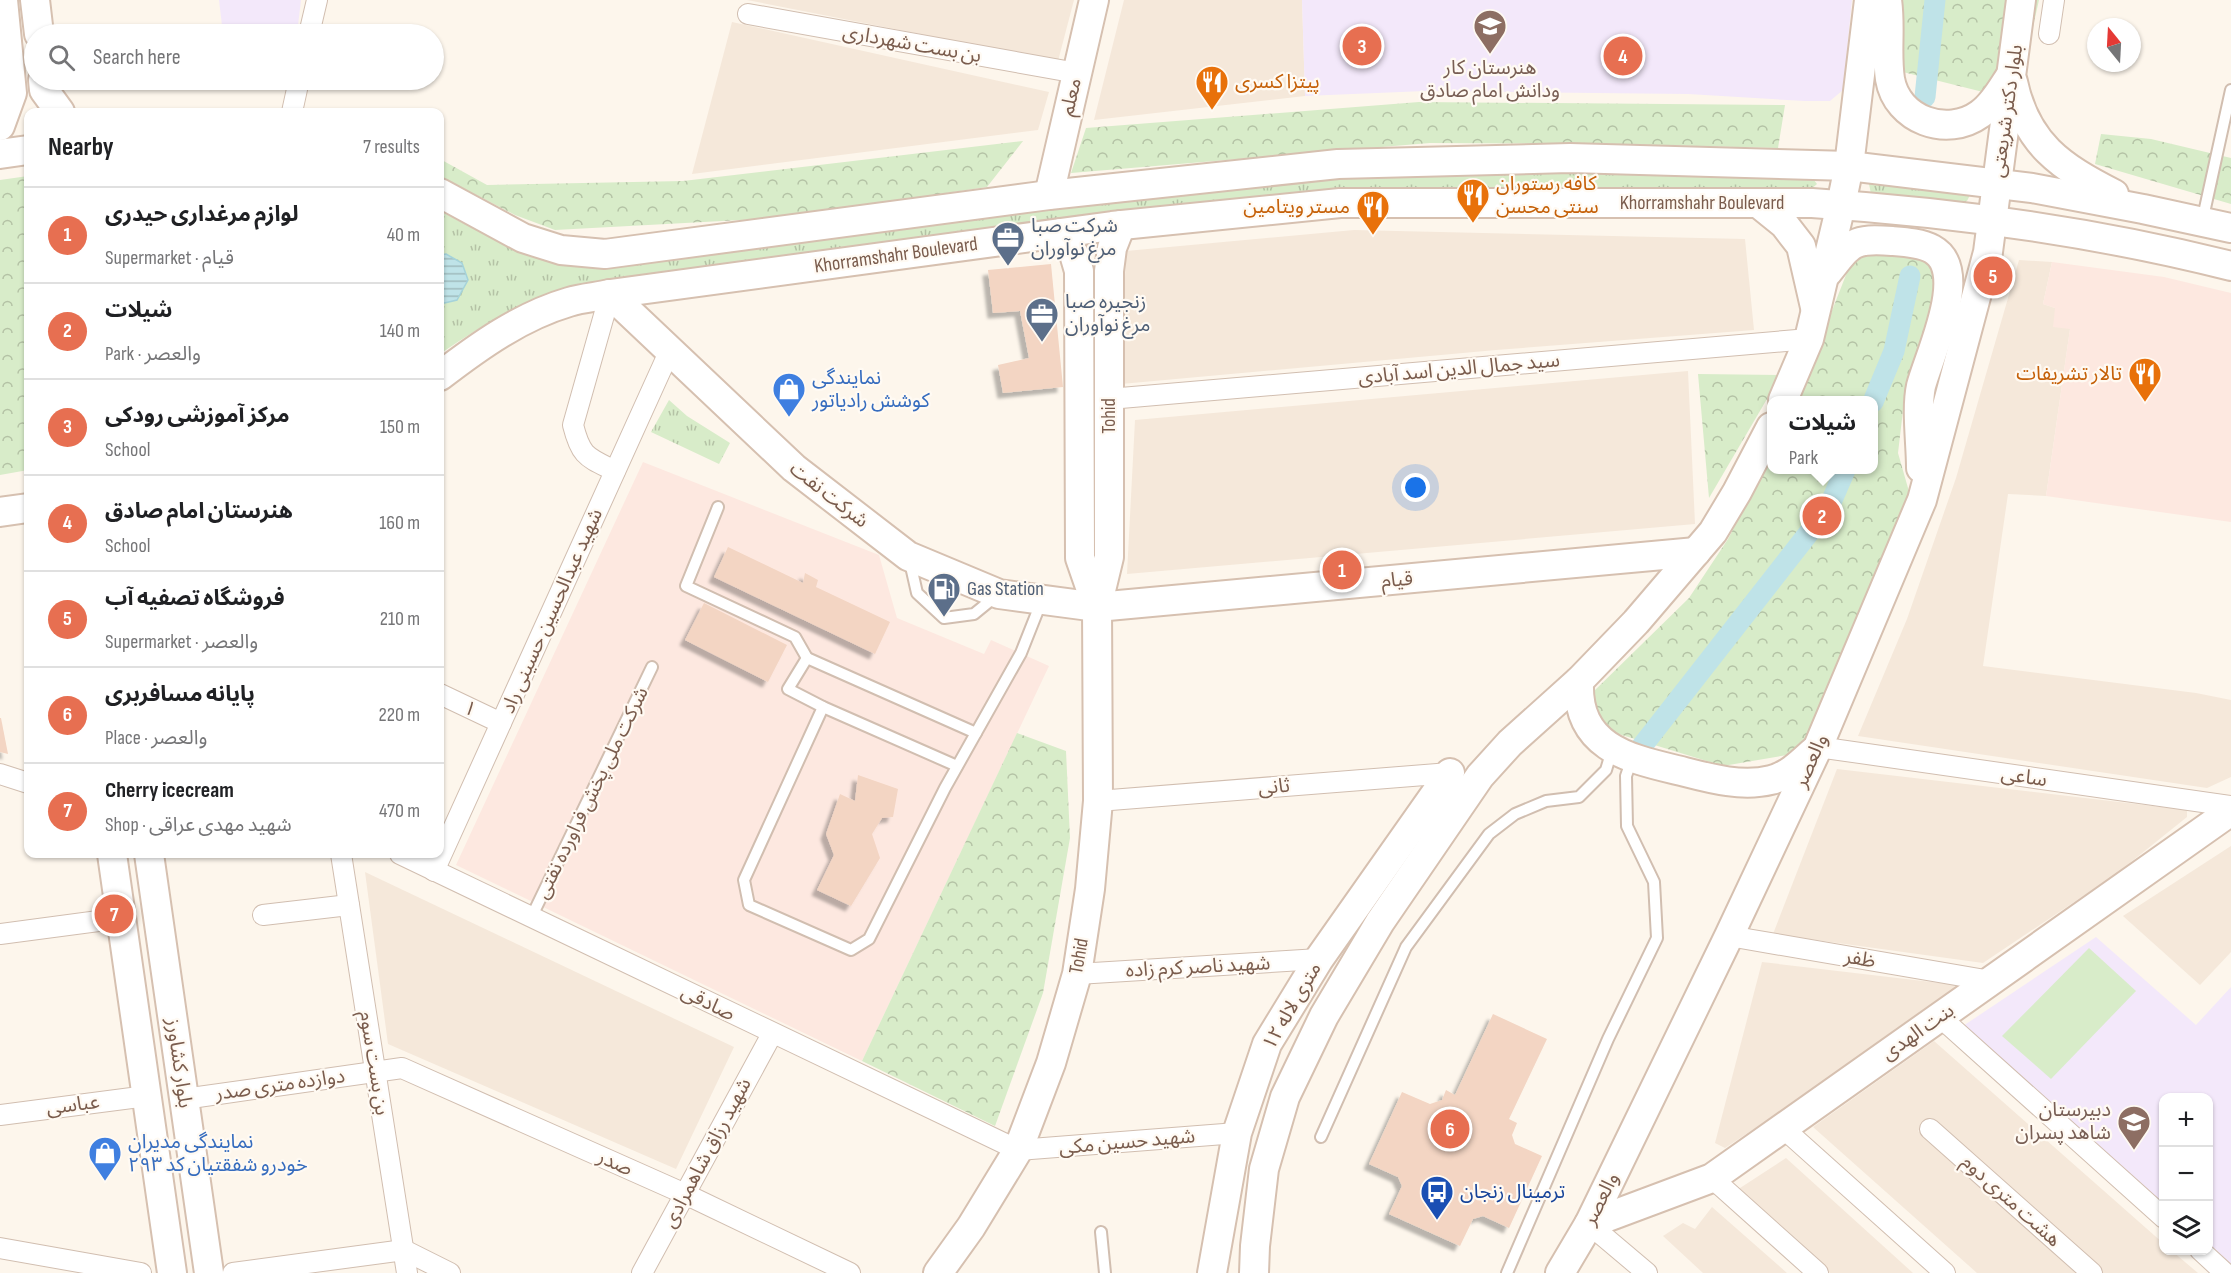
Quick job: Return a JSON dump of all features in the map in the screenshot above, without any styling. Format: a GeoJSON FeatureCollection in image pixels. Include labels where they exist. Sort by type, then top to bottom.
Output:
{"type":"FeatureCollection","features":[{"type":"Feature","properties":{"kind":"main road"},"geometry":{"type":"LineString","coordinates":[[0,126],[12,93],[3,0]]}},
{"type":"Feature","properties":{"kind":"main road"},"geometry":{"type":"LineString","coordinates":[[35,0],[38,24]]}},
{"type":"Feature","properties":{"kind":"main road","name":"معلم"},"geometry":{"type":"LineString","coordinates":[[1049,195],[1094,0]]}},
{"type":"Feature","properties":{"kind":"main road"},"geometry":{"type":"LineString","coordinates":[[1785,396],[1812,326],[1841,205],[1849,166],[1869,0]]}},
{"type":"Feature","properties":{"kind":"main road"},"geometry":{"type":"LineString","coordinates":[[1887,0],[1890,79],[1897,97],[1909,112],[1925,122],[1944,126],[1962,123],[1980,115],[2012,74]]}},
{"type":"Feature","properties":{"kind":"main road","name":"بلوار دکتر شریعتی"},"geometry":{"type":"LineString","coordinates":[[1992,222],[2021,0]]}},
{"type":"Feature","properties":{"kind":"main road"},"geometry":{"type":"LineString","coordinates":[[2012,74],[2021,109],[2033,136],[2068,169],[2142,208]]}},
{"type":"Feature","properties":{"kind":"main road"},"geometry":{"type":"LineString","coordinates":[[44,90],[57,108]]}},
{"type":"Feature","properties":{"kind":"main road"},"geometry":{"type":"LineString","coordinates":[[0,153],[24,150]]}},
{"type":"Feature","properties":{"kind":"main road","name":"Khorramshahr Boulevard"},"geometry":{"type":"LineString","coordinates":[[444,195],[523,238],[561,250],[605,254],[1049,195],[1338,164],[1570,158],[1849,166],[1997,183],[2142,208],[2231,228]]}},
{"type":"Feature","properties":{"kind":"main road"},"geometry":{"type":"LineString","coordinates":[[1758,202],[1784,224],[1801,246],[1812,326]]}},
{"type":"Feature","properties":{"kind":"main road","name":"Khorramshahr Boulevard"},"geometry":{"type":"LineString","coordinates":[[444,373],[480,345],[528,318],[569,302],[610,294],[1121,225],[1340,203],[1758,202],[1841,205],[1992,222],[2084,236],[2196,257],[2231,266]]}},
{"type":"Feature","properties":{"kind":"main road","name":"والعصر"},"geometry":{"type":"LineString","coordinates":[[1560,1273],[1589,1224],[1818,747],[1922,500],[1988,252],[1992,222]]}},
{"type":"Feature","properties":{"kind":"main road","name":"Tohid"},"geometry":{"type":"LineString","coordinates":[[938,1273],[971,1227],[1018,1150],[1051,1063],[1077,974],[1090,889],[1098,801],[1097,607],[1109,557],[1109,271],[1112,248],[1121,225]]}},
{"type":"Feature","properties":{"kind":"main road","name":"Tohid"},"geometry":{"type":"LineString","coordinates":[[1061,233],[1074,254],[1079,271],[1080,558],[1097,607]]}},
{"type":"Feature","properties":{"kind":"main road"},"geometry":{"type":"LineString","coordinates":[[1825,276],[1847,247],[1867,240],[1914,244],[1933,250],[1943,259],[1949,280],[1947,307],[1920,388],[1922,500]]}},
{"type":"Feature","properties":{"kind":"main road"},"geometry":{"type":"LineString","coordinates":[[1079,271],[1089,266],[1100,265],[1109,271]]}},
{"type":"Feature","properties":{"kind":"main road","name":"شرکت نفت"},"geometry":{"type":"LineString","coordinates":[[610,294],[794,468],[908,556],[999,594],[1097,607]]}},
{"type":"Feature","properties":{"kind":"main road"},"geometry":{"type":"LineString","coordinates":[[1254,1273],[1264,1169],[1285,1097],[1324,1016],[1380,922],[1480,776],[1510,743],[1579,681],[1636,622],[1713,532],[1767,435]]}},
{"type":"Feature","properties":{"kind":"main road"},"geometry":{"type":"LineString","coordinates":[[0,512],[24,509]]}},
{"type":"Feature","properties":{"kind":"main road","name":"قیام"},"geometry":{"type":"LineString","coordinates":[[1097,607],[1696,552]]}},
{"type":"Feature","properties":{"kind":"main road"},"geometry":{"type":"LineString","coordinates":[[1579,681],[1582,711],[1591,728],[1622,754],[1716,780],[1748,782],[1772,780],[1791,771],[1818,747]]}},
{"type":"Feature","properties":{"kind":"main road","name":"۱۲ متری لاله"},"geometry":{"type":"LineString","coordinates":[[1212,1273],[1237,1133],[1267,1044],[1318,959],[1450,773]]}},
{"type":"Feature","properties":{"kind":"main road","name":"بنت الهدی"},"geometry":{"type":"LineString","coordinates":[[1589,1224],[1712,1178],[2231,811]]}},
{"type":"Feature","properties":{"kind":"main road","name":"بلوار کشاورز"},"geometry":{"type":"LineString","coordinates":[[113,858],[172,1273]]}},
{"type":"Feature","properties":{"kind":"main road","name":"بلوار کشاورز"},"geometry":{"type":"LineString","coordinates":[[150,858],[209,1273]]}},
{"type":"Feature","properties":{"kind":"main road"},"geometry":{"type":"LineString","coordinates":[[165,1227],[201,1222]]}},
{"type":"Feature","properties":{"kind":"street"},"geometry":{"type":"LineString","coordinates":[[311,24],[317,0]]}},
{"type":"Feature","properties":{"kind":"street"},"geometry":{"type":"LineString","coordinates":[[2049,34],[2054,0]]}},
{"type":"Feature","properties":{"kind":"street","name":"بن بست شهرداری"},"geometry":{"type":"LineString","coordinates":[[748,14],[1077,73]]}},
{"type":"Feature","properties":{"kind":"street"},"geometry":{"type":"LineString","coordinates":[[293,108],[297,90]]}},
{"type":"Feature","properties":{"kind":"street"},"geometry":{"type":"LineString","coordinates":[[610,294],[573,425],[579,447],[591,459],[615,471]]}},
{"type":"Feature","properties":{"kind":"street","name":"سید جمال الدین اسد آبادی"},"geometry":{"type":"LineString","coordinates":[[1109,399],[1812,326]]}},
{"type":"Feature","properties":{"kind":"street","name":"شهید عبدالحسین حسینی راد"},"geometry":{"type":"LineString","coordinates":[[444,849],[670,350]]}},
{"type":"Feature","properties":{"kind":"street","name":"۱"},"geometry":{"type":"LineString","coordinates":[[444,696],[501,723]]}},
{"type":"Feature","properties":{"kind":"street","name":"ساعی"},"geometry":{"type":"LineString","coordinates":[[1818,747],[2231,806]]}},
{"type":"Feature","properties":{"kind":"street","name":"ثانی"},"geometry":{"type":"LineString","coordinates":[[1098,801],[1450,773]]}},
{"type":"Feature","properties":{"kind":"street"},"geometry":{"type":"LineString","coordinates":[[0,774],[24,782]]}},
{"type":"Feature","properties":{"kind":"street","name":"بن بست سوم"},"geometry":{"type":"LineString","coordinates":[[342,858],[407,1273]]}},
{"type":"Feature","properties":{"kind":"street","name":"صادقی"},"geometry":{"type":"LineString","coordinates":[[408,858],[1018,1150]]}},
{"type":"Feature","properties":{"kind":"street","name":"شهید عبدالحسین حسینی راد"},"geometry":{"type":"LineString","coordinates":[[434,871],[440,858]]}},
{"type":"Feature","properties":{"kind":"street"},"geometry":{"type":"LineString","coordinates":[[263,915],[350,905]]}},
{"type":"Feature","properties":{"kind":"street"},"geometry":{"type":"LineString","coordinates":[[0,934],[122,918]]}},
{"type":"Feature","properties":{"kind":"street","name":"ظفر"},"geometry":{"type":"LineString","coordinates":[[1729,936],[1991,981]]}},
{"type":"Feature","properties":{"kind":"street","name":"شهید ناصر کرم زاده"},"geometry":{"type":"LineString","coordinates":[[1077,974],[1318,959]]}},
{"type":"Feature","properties":{"kind":"street"},"geometry":{"type":"LineString","coordinates":[[1940,1017],[2159,1214]]}},
{"type":"Feature","properties":{"kind":"street","name":"شهید رزاق شاهمرادی"},"geometry":{"type":"LineString","coordinates":[[642,1273],[772,1034]]}},
{"type":"Feature","properties":{"kind":"street","name":"صدر"},"geometry":{"type":"LineString","coordinates":[[376,1071],[402,1068],[685,1194],[850,1273]]}},
{"type":"Feature","properties":{"kind":"street","name":"دوازده متری صدر"},"geometry":{"type":"LineString","coordinates":[[184,1099],[376,1071]]}},
{"type":"Feature","properties":{"kind":"street","name":"عباسی"},"geometry":{"type":"LineString","coordinates":[[0,1115],[147,1096]]}},
{"type":"Feature","properties":{"kind":"street"},"geometry":{"type":"LineString","coordinates":[[1783,1128],[1945,1273]]}},
{"type":"Feature","properties":{"kind":"street","name":"هشت متری دوم"},"geometry":{"type":"LineString","coordinates":[[1930,1129],[2092,1273]]}},
{"type":"Feature","properties":{"kind":"street","name":"شهید حسین مکی"},"geometry":{"type":"LineString","coordinates":[[1018,1150],[1237,1133]]}},
{"type":"Feature","properties":{"kind":"street"},"geometry":{"type":"LineString","coordinates":[[1712,1178],[1818,1273]]}},
{"type":"Feature","properties":{"kind":"street"},"geometry":{"type":"LineString","coordinates":[[1589,1224],[1647,1273]]}},
{"type":"Feature","properties":{"kind":"street"},"geometry":{"type":"LineString","coordinates":[[0,1248],[88,1268],[141,1273]]}},
{"type":"Feature","properties":{"kind":"street"},"geometry":{"type":"LineString","coordinates":[[233,1273],[404,1250],[450,1273]]}},
{"type":"Feature","properties":{"kind":"street"},"geometry":{"type":"LineString","coordinates":[[2205,1255],[2225,1273]]}},
{"type":"Feature","properties":{"kind":"lane"},"geometry":{"type":"LineString","coordinates":[[2202,222],[2231,90]]}},
{"type":"Feature","properties":{"kind":"lane"},"geometry":{"type":"LineString","coordinates":[[718,507],[686,586],[795,637],[807,658],[976,733]]}},
{"type":"Feature","properties":{"kind":"lane"},"geometry":{"type":"LineString","coordinates":[[908,556],[917,593],[944,618],[974,614],[999,594]]}},
{"type":"Feature","properties":{"kind":"lane"},"geometry":{"type":"LineString","coordinates":[[823,707],[744,880],[749,905],[851,950],[869,939],[957,766],[1021,653],[1042,600]]}},
{"type":"Feature","properties":{"kind":"lane"},"geometry":{"type":"LineString","coordinates":[[807,658],[788,689],[823,707],[957,766]]}},
{"type":"Feature","properties":{"kind":"lane","name":"شرکت ملی پخش فراورده نفتی"},"geometry":{"type":"LineString","coordinates":[[531,918],[652,667]]}},
{"type":"Feature","properties":{"kind":"lane"},"geometry":{"type":"LineString","coordinates":[[1321,1137],[1406,947],[1489,834],[1515,814],[1546,801],[1579,797],[1622,754]]}},
{"type":"Feature","properties":{"kind":"lane"},"geometry":{"type":"LineString","coordinates":[[1508,1273],[1608,1040],[1657,938],[1654,882],[1627,826],[1626,776],[1622,754]]}},
{"type":"Feature","properties":{"kind":"lane"},"geometry":{"type":"LineString","coordinates":[[1101,1232],[1105,1273]]}},
{"type":"Feature","properties":{"kind":"shaded area"},"geometry":{"type":"Polygon","coordinates":[[[219,0],[301,0],[298,24],[222,24],[219,0]]]}},
{"type":"Feature","properties":{"kind":"shaded area"},"geometry":{"type":"Polygon","coordinates":[[[747,0],[1074,0],[1058,61],[747,0]]]}},
{"type":"Feature","properties":{"kind":"shaded area"},"geometry":{"type":"Polygon","coordinates":[[[1124,0],[1302,0],[1305,96],[1094,120],[1124,0]]]}},
{"type":"Feature","properties":{"kind":"shaded area"},"geometry":{"type":"Polygon","coordinates":[[[1302,0],[1852,0],[1843,90],[1830,101],[1805,101],[1688,94],[1425,91],[1305,96],[1302,0]]]}},
{"type":"Feature","properties":{"kind":"shaded area"},"geometry":{"type":"Polygon","coordinates":[[[732,22],[1049,92],[1038,130],[692,174],[732,22]]]}},
{"type":"Feature","properties":{"kind":"shaded area"},"geometry":{"type":"Polygon","coordinates":[[[1354,230],[1745,239],[1754,330],[1496,350],[1121,384],[1126,251],[1354,230]]]}},
{"type":"Feature","properties":{"kind":"shaded area"},"geometry":{"type":"Polygon","coordinates":[[[2019,260],[2052,262],[2043,304],[2055,308],[2070,329],[2046,496],[2008,494],[1983,666],[2196,693],[2231,700],[2231,777],[2207,788],[1858,736],[1907,619],[1956,478],[2019,260]]]}},
{"type":"Feature","properties":{"kind":"shaded area","name":"تالار تشریفات"},"geometry":{"type":"Polygon","coordinates":[[[2052,262],[2164,277],[2231,293],[2231,522],[2046,496],[2070,329],[2053,327],[2055,308],[2043,304],[2052,262]]]}},
{"type":"Feature","properties":{"kind":"shaded area"},"geometry":{"type":"Polygon","coordinates":[[[1688,371],[1695,524],[1127,574],[1135,420],[1688,371]]]}},
{"type":"Feature","properties":{"kind":"shaded area"},"geometry":{"type":"Polygon","coordinates":[[[643,462],[879,555],[897,618],[984,654],[991,640],[1049,666],[862,1061],[456,865],[643,462]]]}},
{"type":"Feature","properties":{"kind":"shaded area"},"geometry":{"type":"Polygon","coordinates":[[[1837,769],[2187,810],[2187,817],[2116,874],[1983,963],[1773,934],[1837,769]]]}},
{"type":"Feature","properties":{"kind":"shaded area"},"geometry":{"type":"Polygon","coordinates":[[[2231,846],[2231,952],[2200,985],[2123,916],[2231,846]]]}},
{"type":"Feature","properties":{"kind":"shaded area"},"geometry":{"type":"Polygon","coordinates":[[[365,872],[734,1047],[676,1169],[388,1044],[365,872]]]}},
{"type":"Feature","properties":{"kind":"shaded area","name":"دبیرستان شاهد پسران"},"geometry":{"type":"Polygon","coordinates":[[[2096,937],[2196,1025],[2231,987],[2231,1264],[2213,1248],[2213,1093],[2159,1093],[2159,1200],[1963,1026],[2096,937]]]}},
{"type":"Feature","properties":{"kind":"shaded area"},"geometry":{"type":"Polygon","coordinates":[[[1762,962],[1957,985],[1960,993],[1725,1148],[1715,1143],[1762,962]]]}},
{"type":"Feature","properties":{"kind":"shaded area"},"geometry":{"type":"Polygon","coordinates":[[[1934,1041],[2159,1239],[2159,1255],[2177,1255],[2198,1273],[2103,1273],[1930,1118],[1918,1131],[2076,1273],[1977,1273],[1813,1127],[1934,1041]]]}},
{"type":"Feature","properties":{"kind":"shaded area"},"geometry":{"type":"Polygon","coordinates":[[[1786,1158],[1913,1273],[1830,1273],[1737,1190],[1786,1158]]]}},
{"type":"Feature","properties":{"kind":"shaded area"},"geometry":{"type":"Polygon","coordinates":[[[1712,1207],[1787,1273],[1703,1273],[1663,1236],[1683,1223],[1695,1229],[1712,1207]]]}},
{"type":"Feature","properties":{"kind":"green space"},"geometry":{"type":"Polygon","coordinates":[[[1895,0],[2039,0],[2025,62],[1987,93],[1895,70],[1895,0]]]}},
{"type":"Feature","properties":{"kind":"green space"},"geometry":{"type":"Polygon","coordinates":[[[1419,102],[1785,105],[1778,148],[1430,143],[1071,173],[1086,128],[1419,102]]]}},
{"type":"Feature","properties":{"kind":"green space"},"geometry":{"type":"Polygon","coordinates":[[[2101,134],[2151,139],[2231,158],[2231,204],[2095,164],[2101,134]]]}},
{"type":"Feature","properties":{"kind":"green space"},"geometry":{"type":"Polygon","coordinates":[[[1023,141],[987,187],[778,218],[555,230],[515,215],[444,178],[444,161],[487,185],[683,181],[1023,141]]]}},
{"type":"Feature","properties":{"kind":"green space"},"geometry":{"type":"Polygon","coordinates":[[[1569,168],[1810,175],[1817,184],[1809,191],[1115,217],[576,285],[522,305],[488,323],[444,351],[444,213],[518,252],[548,259],[1341,172],[1569,168]]]}},
{"type":"Feature","properties":{"kind":"green space"},"geometry":{"type":"Polygon","coordinates":[[[24,177],[24,471],[0,475],[0,180],[24,177]]]}},
{"type":"Feature","properties":{"kind":"green space"},"geometry":{"type":"Polygon","coordinates":[[[1873,178],[1970,195],[1967,201],[1958,205],[1871,194],[1869,184],[1873,178]]]}},
{"type":"Feature","properties":{"kind":"green space"},"geometry":{"type":"Polygon","coordinates":[[[1870,248],[1915,252],[1940,272],[1928,332],[1904,402],[1898,453],[1910,495],[1819,721],[1787,755],[1723,766],[1612,732],[1598,712],[1592,693],[1689,598],[1728,539],[1767,465],[1767,474],[1878,474],[1878,396],[1799,396],[1853,257],[1870,248]]]}},
{"type":"Feature","properties":{"kind":"green space"},"geometry":{"type":"Polygon","coordinates":[[[1698,374],[1781,375],[1767,396],[1709,498],[1698,374]]]}},
{"type":"Feature","properties":{"kind":"green space"},"geometry":{"type":"Polygon","coordinates":[[[669,400],[687,416],[730,443],[719,464],[651,432],[669,400]]]}},
{"type":"Feature","properties":{"kind":"green space"},"geometry":{"type":"Polygon","coordinates":[[[1017,733],[1066,751],[1070,838],[1043,993],[995,1126],[862,1061],[1017,733]]]}},
{"type":"Feature","properties":{"kind":"green space"},"geometry":{"type":"Polygon","coordinates":[[[2089,948],[2136,991],[2051,1079],[2002,1036],[2089,948]]]}},
{"type":"Feature","properties":{"kind":"water"},"geometry":{"type":"Polygon","coordinates":[[[444,254],[462,263],[468,280],[457,300],[444,303],[444,254]]]}},
{"type":"Feature","properties":{"kind":"building","name":"زنجیره صبا مرغ نوآوران"},"geometry":{"type":"Polygon","coordinates":[[[1051,264],[1063,387],[1003,393],[998,365],[1029,358],[1020,311],[993,313],[988,270],[1051,264]]]}},
{"type":"Feature","properties":{"kind":"building"},"geometry":{"type":"Polygon","coordinates":[[[728,547],[803,583],[805,573],[818,580],[816,587],[890,622],[875,654],[714,577],[728,547]]]}},
{"type":"Feature","properties":{"kind":"building"},"geometry":{"type":"Polygon","coordinates":[[[704,603],[787,645],[768,682],[685,640],[704,603]]]}},
{"type":"Feature","properties":{"kind":"building"},"geometry":{"type":"Polygon","coordinates":[[[1,718],[8,754],[0,752],[1,718]]]}},
{"type":"Feature","properties":{"kind":"building"},"geometry":{"type":"Polygon","coordinates":[[[858,775],[898,789],[893,817],[882,818],[872,834],[880,858],[851,906],[817,890],[834,855],[826,834],[840,794],[855,801],[858,775]]]}},
{"type":"Feature","properties":{"kind":"building"},"geometry":{"type":"Polygon","coordinates":[[[1493,1014],[1547,1039],[1509,1119],[1517,1123],[1512,1135],[1515,1144],[1542,1156],[1509,1228],[1483,1216],[1473,1219],[1460,1246],[1389,1214],[1402,1186],[1398,1177],[1369,1164],[1402,1092],[1430,1104],[1442,1100],[1446,1090],[1455,1095],[1493,1014]]]}},
{"type":"Feature","properties":{"kind":"waterway"},"geometry":{"type":"LineString","coordinates":[[1925,97],[1935,0]]}},
{"type":"Feature","properties":{"kind":"waterway"},"geometry":{"type":"LineString","coordinates":[[1875,396],[1894,351],[1910,276]]}},
{"type":"Feature","properties":{"kind":"waterway"},"geometry":{"type":"LineString","coordinates":[[1632,759],[1829,507],[1843,474]]}},
{"type":"Feature","properties":{"kind":"place","name":"مرکز آموزشی رودکی"},"geometry":{"type":"Point","coordinates":[1362,46]}},
{"type":"Feature","properties":{"kind":"place","name":"هنرستان کار ودانش امام صادق"},"geometry":{"type":"Point","coordinates":[1490,55]}},
{"type":"Feature","properties":{"kind":"place","name":"هنرستان امام صادق"},"geometry":{"type":"Point","coordinates":[1623,56]}},
{"type":"Feature","properties":{"kind":"place","name":"پیتزا کسری"},"geometry":{"type":"Point","coordinates":[1212,111]}},
{"type":"Feature","properties":{"kind":"place","name":"کافه رستوران سنتی محسن"},"geometry":{"type":"Point","coordinates":[1473,224]}},
{"type":"Feature","properties":{"kind":"place","name":"مستر ویتامین"},"geometry":{"type":"Point","coordinates":[1373,236]}},
{"type":"Feature","properties":{"kind":"place","name":"شرکت صبا مرغ نوآوران"},"geometry":{"type":"Point","coordinates":[1008,267]}},
{"type":"Feature","properties":{"kind":"place","name":"فروشگاه تصفیه آب"},"geometry":{"type":"Point","coordinates":[1993,276]}},
{"type":"Feature","properties":{"kind":"place","name":"زنجیره صبا مرغ نوآوران"},"geometry":{"type":"Point","coordinates":[1042,343]}},
{"type":"Feature","properties":{"kind":"place","name":"تالار تشریفات"},"geometry":{"type":"Point","coordinates":[2145,403]}},
{"type":"Feature","properties":{"kind":"place","name":"نمایندگی کوشش رادیاتور"},"geometry":{"type":"Point","coordinates":[789,418]}},
{"type":"Feature","properties":{"kind":"place","name":"شیلات"},"geometry":{"type":"Point","coordinates":[1822,516]}},
{"type":"Feature","properties":{"kind":"place","name":"لوازم مرغداری حیدری"},"geometry":{"type":"Point","coordinates":[1342,570]}},
{"type":"Feature","properties":{"kind":"place","name":"Gas Station"},"geometry":{"type":"Point","coordinates":[944,618]}},
{"type":"Feature","properties":{"kind":"place","name":"Cherry icecream"},"geometry":{"type":"Point","coordinates":[114,914]}},
{"type":"Feature","properties":{"kind":"place","name":"پایانه مسافربری"},"geometry":{"type":"Point","coordinates":[1450,1129]}},
{"type":"Feature","properties":{"kind":"place","name":"دبیرستان شاهد پسران"},"geometry":{"type":"Point","coordinates":[2134,1151]}},
{"type":"Feature","properties":{"kind":"place","name":"نمایندگی مدیران خودرو شفقتیان کد ۲۹۳"},"geometry":{"type":"Point","coordinates":[105,1182]}},
{"type":"Feature","properties":{"kind":"place","name":"ترمینال زنجان"},"geometry":{"type":"Point","coordinates":[1437,1221]}}]}
